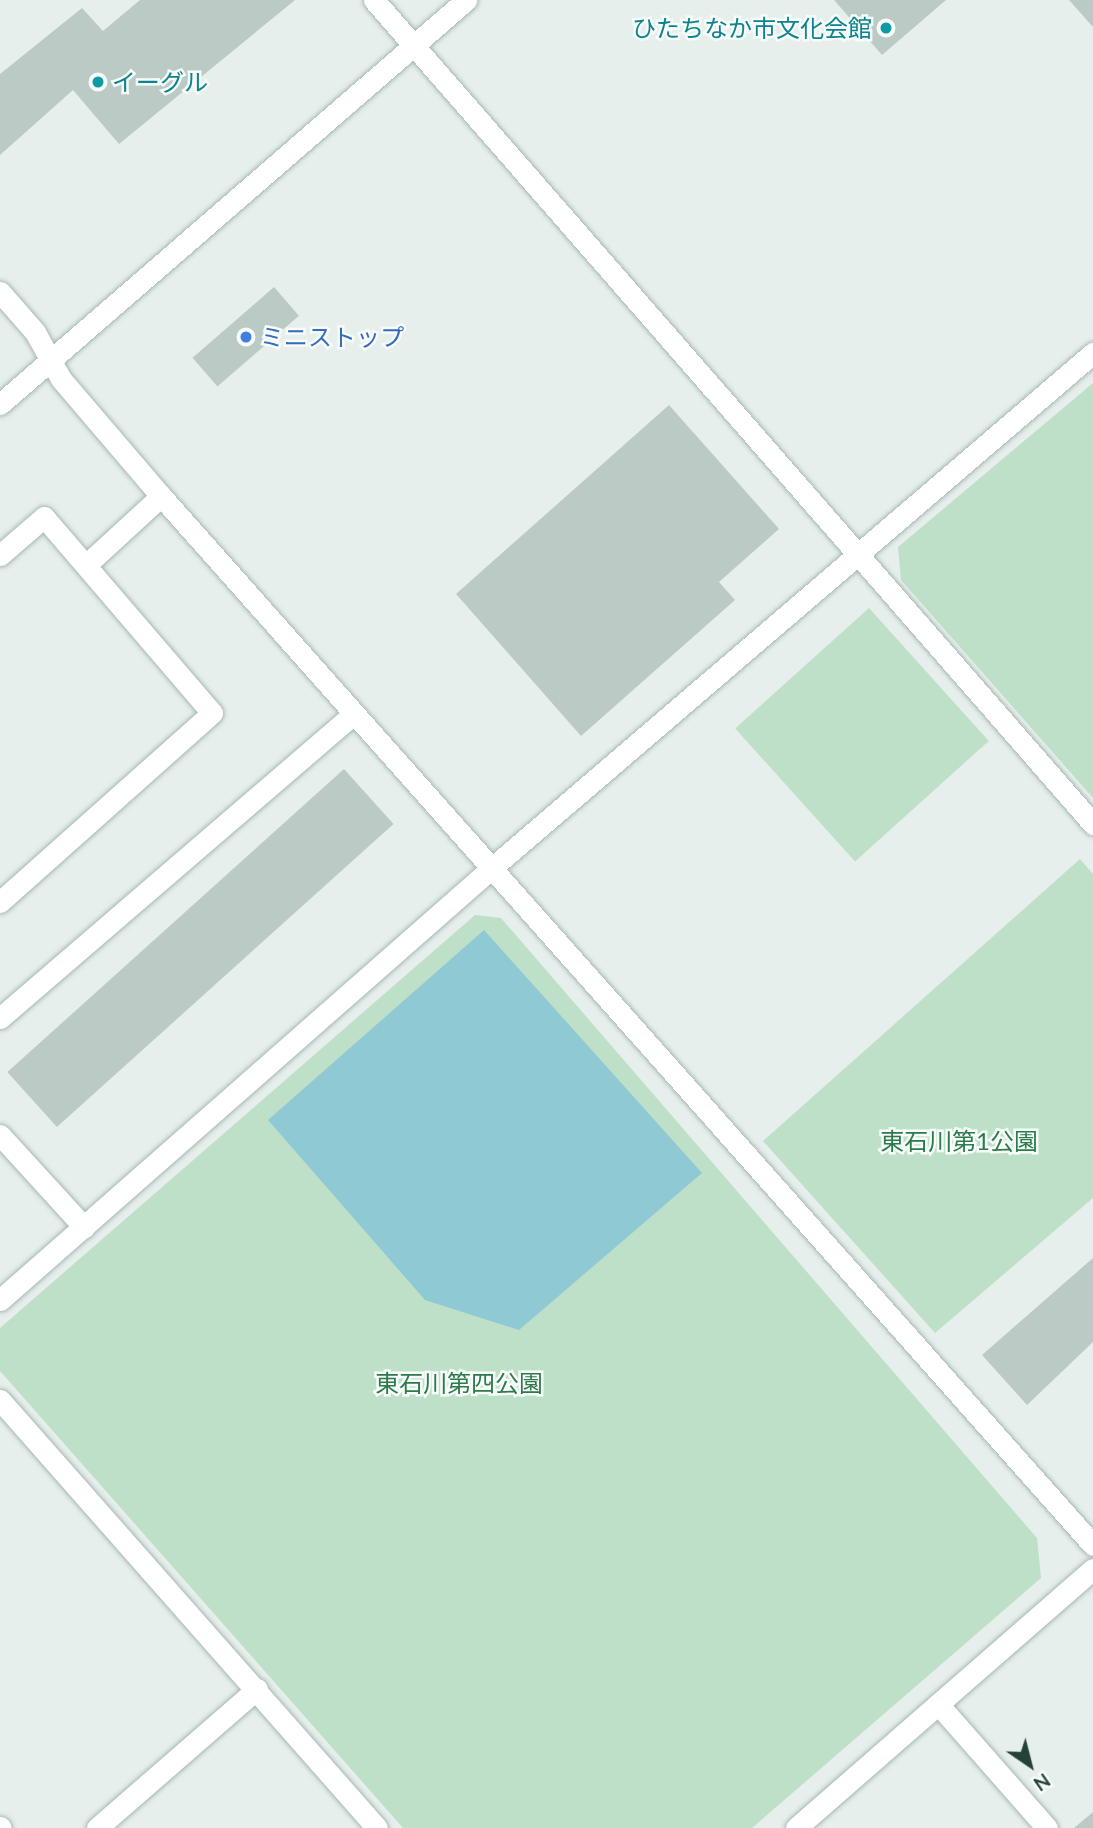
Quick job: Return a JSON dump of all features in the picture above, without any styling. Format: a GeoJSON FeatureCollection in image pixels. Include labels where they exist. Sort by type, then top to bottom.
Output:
{"type":"FeatureCollection","features":[{"type":"Feature","properties":{"kind":"street"},"geometry":{"type":"LineString","coordinates":[[374,0],[1093,824]]}},
{"type":"Feature","properties":{"kind":"street"},"geometry":{"type":"LineString","coordinates":[[0,404],[466,0]]}},
{"type":"Feature","properties":{"kind":"street"},"geometry":{"type":"LineString","coordinates":[[0,292],[35,332],[49,362],[161,496],[494,866],[1093,1545]]}},
{"type":"Feature","properties":{"kind":"street"},"geometry":{"type":"LineString","coordinates":[[0,1300],[494,866],[1093,353]]}},
{"type":"Feature","properties":{"kind":"street"},"geometry":{"type":"LineString","coordinates":[[86,565],[161,496]]}},
{"type":"Feature","properties":{"kind":"street"},"geometry":{"type":"LineString","coordinates":[[0,555],[44,517],[212,713],[0,902]]}},
{"type":"Feature","properties":{"kind":"street"},"geometry":{"type":"LineString","coordinates":[[0,1018],[354,713]]}},
{"type":"Feature","properties":{"kind":"street"},"geometry":{"type":"LineString","coordinates":[[0,1135],[84,1227]]}},
{"type":"Feature","properties":{"kind":"street"},"geometry":{"type":"LineString","coordinates":[[0,1400],[377,1828]]}},
{"type":"Feature","properties":{"kind":"street"},"geometry":{"type":"LineString","coordinates":[[796,1828],[1093,1569]]}},
{"type":"Feature","properties":{"kind":"street"},"geometry":{"type":"LineString","coordinates":[[97,1828],[257,1689]]}},
{"type":"Feature","properties":{"kind":"street"},"geometry":{"type":"LineString","coordinates":[[938,1704],[1046,1828]]}},
{"type":"Feature","properties":{"kind":"green space"},"geometry":{"type":"Polygon","coordinates":[[[1093,383],[1093,798],[901,580],[898,547],[1093,383]]]}},
{"type":"Feature","properties":{"kind":"green space"},"geometry":{"type":"Polygon","coordinates":[[[869,608],[989,741],[855,861],[735,728],[869,608]]]}},
{"type":"Feature","properties":{"kind":"green space","name":"東石川第1公園"},"geometry":{"type":"Polygon","coordinates":[[[1080,859],[1093,874],[1093,1198],[935,1333],[763,1141],[1080,859]]]}},
{"type":"Feature","properties":{"kind":"green space","name":"東石川第四公園"},"geometry":{"type":"Polygon","coordinates":[[[475,915],[501,918],[1037,1538],[1041,1578],[752,1828],[403,1828],[0,1371],[0,1328],[475,915]]]}},
{"type":"Feature","properties":{"kind":"water"},"geometry":{"type":"Polygon","coordinates":[[[484,930],[702,1173],[519,1330],[425,1300],[268,1120],[484,930]]]}},
{"type":"Feature","properties":{"kind":"building","name":"イーグル"},"geometry":{"type":"Polygon","coordinates":[[[140,0],[295,0],[119,144],[73,90],[0,155],[0,74],[82,8],[103,31],[140,0]]]}},
{"type":"Feature","properties":{"kind":"building","name":"ひたちなか市文化会館"},"geometry":{"type":"Polygon","coordinates":[[[834,0],[946,0],[882,55],[834,0]]]}},
{"type":"Feature","properties":{"kind":"building"},"geometry":{"type":"Polygon","coordinates":[[[1069,0],[1093,0],[1093,27],[1069,0]]]}},
{"type":"Feature","properties":{"kind":"building","name":"ミニストップ"},"geometry":{"type":"Polygon","coordinates":[[[274,287],[299,316],[217,387],[192,358],[274,287]]]}},
{"type":"Feature","properties":{"kind":"building"},"geometry":{"type":"Polygon","coordinates":[[[669,405],[779,529],[719,582],[735,600],[581,736],[456,594],[669,405]]]}},
{"type":"Feature","properties":{"kind":"building"},"geometry":{"type":"Polygon","coordinates":[[[344,769],[394,824],[57,1127],[7,1072],[344,769]]]}},
{"type":"Feature","properties":{"kind":"building"},"geometry":{"type":"Polygon","coordinates":[[[1093,1258],[1093,1342],[1027,1405],[982,1355],[1093,1258]]]}},
{"type":"Feature","properties":{"kind":"building"},"geometry":{"type":"Polygon","coordinates":[[[1093,1812],[1093,1828],[1074,1828],[1093,1812]]]}},
{"type":"Feature","properties":{"kind":"place","name":"ひたちなか市文化会館"},"geometry":{"type":"Point","coordinates":[886,28]}},
{"type":"Feature","properties":{"kind":"place","name":"イーグル"},"geometry":{"type":"Point","coordinates":[98,82]}},
{"type":"Feature","properties":{"kind":"place","name":"ミニストップ"},"geometry":{"type":"Point","coordinates":[246,337]}}]}
